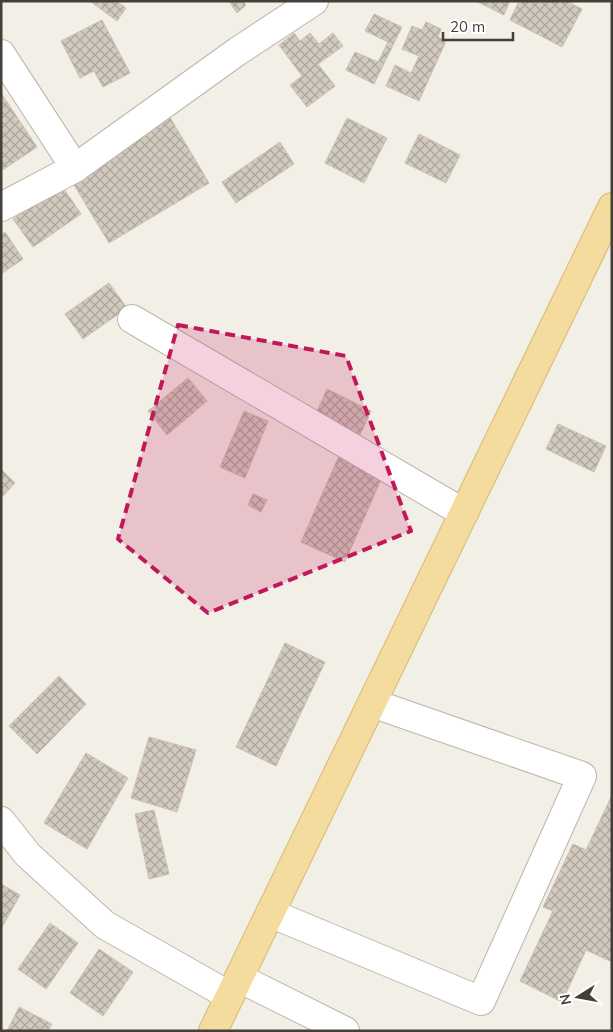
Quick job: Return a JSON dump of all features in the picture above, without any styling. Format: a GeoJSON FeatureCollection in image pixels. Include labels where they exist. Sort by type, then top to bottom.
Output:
{"type":"FeatureCollection","features":[{"type":"Feature","properties":{"kind":"main road"},"geometry":{"type":"LineString","coordinates":[[213,1031],[612,208]]}},
{"type":"Feature","properties":{"kind":"street"},"geometry":{"type":"LineString","coordinates":[[1,207],[75,168],[238,51],[312,2]]}},
{"type":"Feature","properties":{"kind":"street"},"geometry":{"type":"LineString","coordinates":[[1,54],[75,168]]}},
{"type":"Feature","properties":{"kind":"street"},"geometry":{"type":"LineString","coordinates":[[132,319],[464,513]]}},
{"type":"Feature","properties":{"kind":"street"},"geometry":{"type":"LineString","coordinates":[[270,913],[481,1001],[582,776],[372,703]]}},
{"type":"Feature","properties":{"kind":"street"},"geometry":{"type":"LineString","coordinates":[[1,821],[28,855],[105,925],[234,987],[345,1031]]}},
{"type":"Feature","properties":{"kind":"highlighted area"},"geometry":{"type":"Polygon","coordinates":[[[178,325],[346,356],[411,531],[208,613],[118,539],[178,325]]]}},
{"type":"Feature","properties":{"kind":"building"},"geometry":{"type":"Polygon","coordinates":[[[90,1],[116,1],[126,8],[117,21],[90,1]]]}},
{"type":"Feature","properties":{"kind":"building"},"geometry":{"type":"Polygon","coordinates":[[[229,1],[243,1],[246,5],[237,13],[229,1]]]}},
{"type":"Feature","properties":{"kind":"building"},"geometry":{"type":"Polygon","coordinates":[[[476,1],[510,1],[504,15],[476,1]]]}},
{"type":"Feature","properties":{"kind":"building"},"geometry":{"type":"Polygon","coordinates":[[[519,1],[566,1],[582,9],[562,47],[510,20],[519,1]]]}},
{"type":"Feature","properties":{"kind":"building"},"geometry":{"type":"Polygon","coordinates":[[[374,14],[402,27],[374,84],[346,70],[355,52],[378,62],[388,42],[365,31],[374,14]]]}},
{"type":"Feature","properties":{"kind":"building"},"geometry":{"type":"Polygon","coordinates":[[[102,20],[130,73],[103,87],[94,71],[80,78],[61,41],[102,20]]]}},
{"type":"Feature","properties":{"kind":"building"},"geometry":{"type":"Polygon","coordinates":[[[426,22],[441,29],[438,37],[446,41],[419,101],[386,86],[395,65],[411,73],[419,56],[402,49],[412,26],[422,30],[426,22]]]}},
{"type":"Feature","properties":{"kind":"building"},"geometry":{"type":"Polygon","coordinates":[[[294,33],[300,41],[310,33],[319,44],[333,33],[343,46],[318,64],[335,86],[307,107],[290,85],[302,76],[279,45],[294,33]]]}},
{"type":"Feature","properties":{"kind":"building"},"geometry":{"type":"Polygon","coordinates":[[[1,93],[37,147],[1,171],[1,93]]]}},
{"type":"Feature","properties":{"kind":"building"},"geometry":{"type":"Polygon","coordinates":[[[168,114],[209,183],[109,243],[68,175],[168,114]]]}},
{"type":"Feature","properties":{"kind":"building"},"geometry":{"type":"Polygon","coordinates":[[[347,118],[387,138],[364,183],[325,163],[347,118]]]}},
{"type":"Feature","properties":{"kind":"building"},"geometry":{"type":"Polygon","coordinates":[[[419,134],[460,155],[446,183],[405,163],[419,134]]]}},
{"type":"Feature","properties":{"kind":"building"},"geometry":{"type":"Polygon","coordinates":[[[280,142],[294,164],[236,203],[222,182],[280,142]]]}},
{"type":"Feature","properties":{"kind":"building"},"geometry":{"type":"Polygon","coordinates":[[[62,186],[81,214],[33,247],[13,219],[62,186]]]}},
{"type":"Feature","properties":{"kind":"building"},"geometry":{"type":"Polygon","coordinates":[[[5,232],[23,259],[1,274],[1,235],[5,232]]]}},
{"type":"Feature","properties":{"kind":"building"},"geometry":{"type":"Polygon","coordinates":[[[109,283],[127,308],[83,339],[65,314],[109,283]]]}},
{"type":"Feature","properties":{"kind":"building"},"geometry":{"type":"Polygon","coordinates":[[[188,378],[207,401],[167,435],[148,411],[188,378]]]}},
{"type":"Feature","properties":{"kind":"building"},"geometry":{"type":"Polygon","coordinates":[[[327,389],[371,411],[358,439],[314,418],[327,389]]]}},
{"type":"Feature","properties":{"kind":"building"},"geometry":{"type":"Polygon","coordinates":[[[244,411],[268,421],[245,478],[220,467],[244,411]]]}},
{"type":"Feature","properties":{"kind":"building"},"geometry":{"type":"Polygon","coordinates":[[[558,424],[606,446],[594,472],[546,449],[558,424]]]}},
{"type":"Feature","properties":{"kind":"building"},"geometry":{"type":"Polygon","coordinates":[[[342,449],[386,468],[345,562],[301,542],[342,449]]]}},
{"type":"Feature","properties":{"kind":"building"},"geometry":{"type":"Polygon","coordinates":[[[1,469],[15,483],[1,498],[1,469]]]}},
{"type":"Feature","properties":{"kind":"building"},"geometry":{"type":"Polygon","coordinates":[[[253,494],[267,500],[261,512],[248,505],[253,494]]]}},
{"type":"Feature","properties":{"kind":"building"},"geometry":{"type":"Polygon","coordinates":[[[285,643],[325,662],[276,766],[236,747],[285,643]]]}},
{"type":"Feature","properties":{"kind":"building"},"geometry":{"type":"Polygon","coordinates":[[[59,676],[86,704],[37,754],[9,726],[59,676]]]}},
{"type":"Feature","properties":{"kind":"building"},"geometry":{"type":"Polygon","coordinates":[[[149,737],[196,750],[177,812],[131,798],[149,737]]]}},
{"type":"Feature","properties":{"kind":"building"},"geometry":{"type":"Polygon","coordinates":[[[86,753],[128,778],[87,849],[44,823],[86,753]]]}},
{"type":"Feature","properties":{"kind":"building"},"geometry":{"type":"Polygon","coordinates":[[[612,795],[612,962],[586,950],[562,1002],[520,981],[553,911],[543,907],[573,844],[586,850],[612,795]]]}},
{"type":"Feature","properties":{"kind":"building"},"geometry":{"type":"Polygon","coordinates":[[[154,810],[169,874],[149,879],[135,814],[154,810]]]}},
{"type":"Feature","properties":{"kind":"building"},"geometry":{"type":"Polygon","coordinates":[[[1,884],[20,895],[1,929],[1,884]]]}},
{"type":"Feature","properties":{"kind":"building"},"geometry":{"type":"Polygon","coordinates":[[[50,923],[78,943],[46,989],[18,969],[50,923]]]}},
{"type":"Feature","properties":{"kind":"building"},"geometry":{"type":"Polygon","coordinates":[[[99,949],[133,972],[103,1016],[70,993],[99,949]]]}},
{"type":"Feature","properties":{"kind":"building"},"geometry":{"type":"Polygon","coordinates":[[[19,1007],[52,1024],[48,1031],[7,1031],[19,1007]]]}}]}
